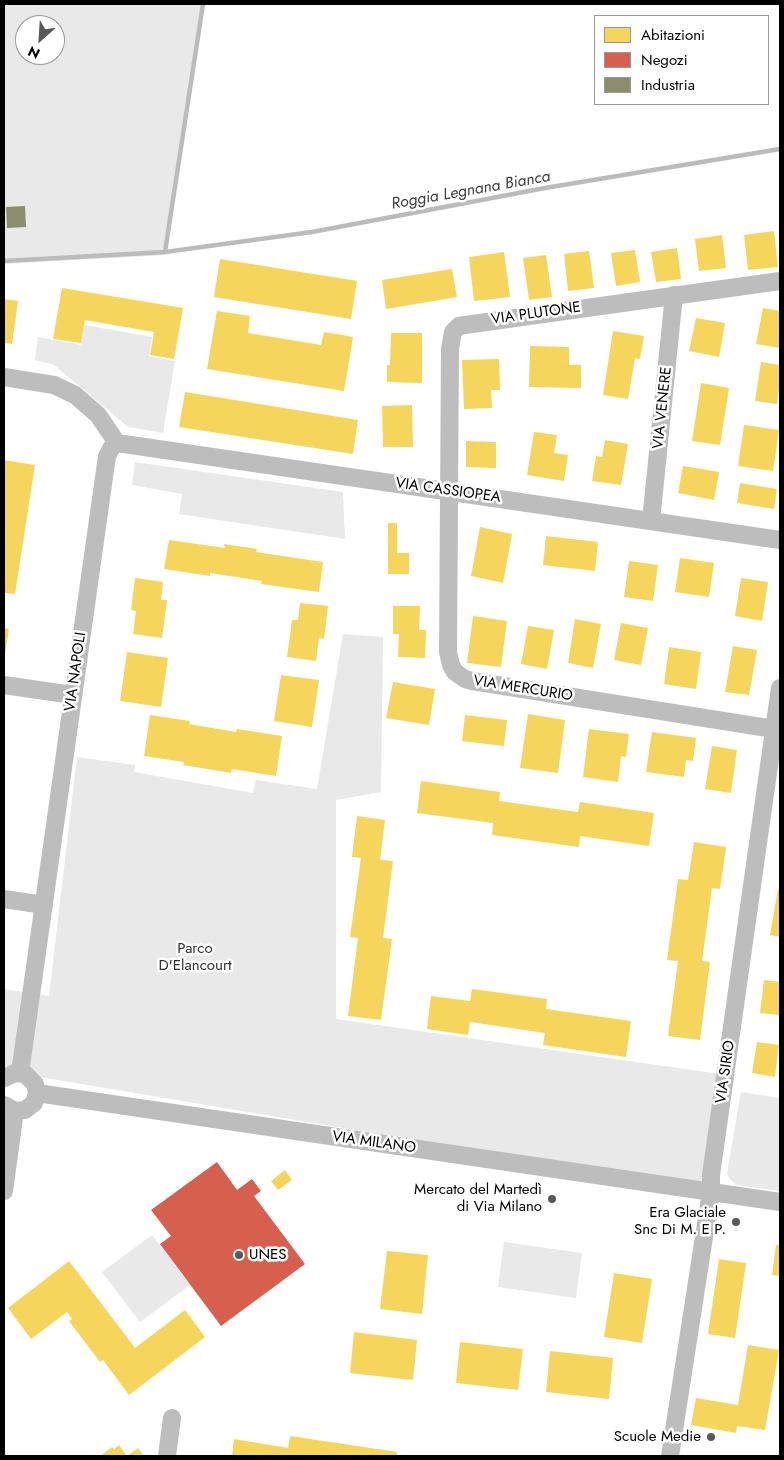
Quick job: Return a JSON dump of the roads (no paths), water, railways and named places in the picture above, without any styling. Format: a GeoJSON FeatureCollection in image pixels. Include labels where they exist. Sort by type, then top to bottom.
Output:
{"type":"FeatureCollection","features":[{"type":"Feature","properties":{"kind":"street","name":"VIA PLUTONE"},"geometry":{"type":"LineString","coordinates":[[450,491],[450,350],[451,336],[456,328],[464,324],[780,281]]}},
{"type":"Feature","properties":{"kind":"street","name":"VIA VENERE"},"geometry":{"type":"LineString","coordinates":[[651,521],[674,294]]}},
{"type":"Feature","properties":{"kind":"street"},"geometry":{"type":"LineString","coordinates":[[4,377],[54,385],[75,395],[98,415],[117,443]]}},
{"type":"Feature","properties":{"kind":"street","name":"VIA CASSIOPEA"},"geometry":{"type":"LineString","coordinates":[[117,443],[780,539]]}},
{"type":"Feature","properties":{"kind":"street","name":"VIA NAPOLI"},"geometry":{"type":"LineString","coordinates":[[20,1073],[107,456],[112,447],[117,443]]}},
{"type":"Feature","properties":{"kind":"street","name":"VIA MERCURIO"},"geometry":{"type":"LineString","coordinates":[[450,491],[448,652],[451,664],[458,674],[472,681],[774,729]]}},
{"type":"Feature","properties":{"kind":"street"},"geometry":{"type":"LineString","coordinates":[[780,539],[780,546]]}},
{"type":"Feature","properties":{"kind":"street"},"geometry":{"type":"LineString","coordinates":[[4,685],[73,695]]}},
{"type":"Feature","properties":{"kind":"street","name":"VIA SIRIO"},"geometry":{"type":"LineString","coordinates":[[670,1456],[711,1192],[711,1175],[780,688]]}},
{"type":"Feature","properties":{"kind":"street"},"geometry":{"type":"LineString","coordinates":[[4,899],[44,905]]}},
{"type":"Feature","properties":{"kind":"street"},"geometry":{"type":"LineString","coordinates":[[4,1078],[10,1074],[20,1073],[29,1076],[33,1080],[37,1093],[34,1103],[30,1107],[20,1111],[9,1108],[4,1191]]}},
{"type":"Feature","properties":{"kind":"street","name":"VIA MILANO"},"geometry":{"type":"LineString","coordinates":[[37,1093],[780,1202]]}},
{"type":"Feature","properties":{"kind":"street"},"geometry":{"type":"LineString","coordinates":[[167,1456],[172,1418]]}},
{"type":"Feature","properties":{"kind":"waterway","name":"Roggia Legnana Bianca"},"geometry":{"type":"LineString","coordinates":[[165,252],[203,4]]}},
{"type":"Feature","properties":{"kind":"waterway","name":"Roggia Legnana Bianca"},"geometry":{"type":"LineString","coordinates":[[4,261],[165,252],[312,232],[545,188],[780,149]]}},
{"type":"Feature","properties":{"kind":"place","name":"Mercato del Martedì di Via Milano"},"geometry":{"type":"Point","coordinates":[552,1199]}},
{"type":"Feature","properties":{"kind":"place","name":"Era Glaciale Snc Di M. E P."},"geometry":{"type":"Point","coordinates":[736,1222]}},
{"type":"Feature","properties":{"kind":"place","name":"UNES"},"geometry":{"type":"Point","coordinates":[239,1255]}},
{"type":"Feature","properties":{"kind":"place","name":"Scuole Medie"},"geometry":{"type":"Point","coordinates":[711,1437]}},
{"type":"Feature","properties":{"kind":"park label","name":"Parco D'Elancourt"},"geometry":{"type":"Point","coordinates":[195,958]}}]}
